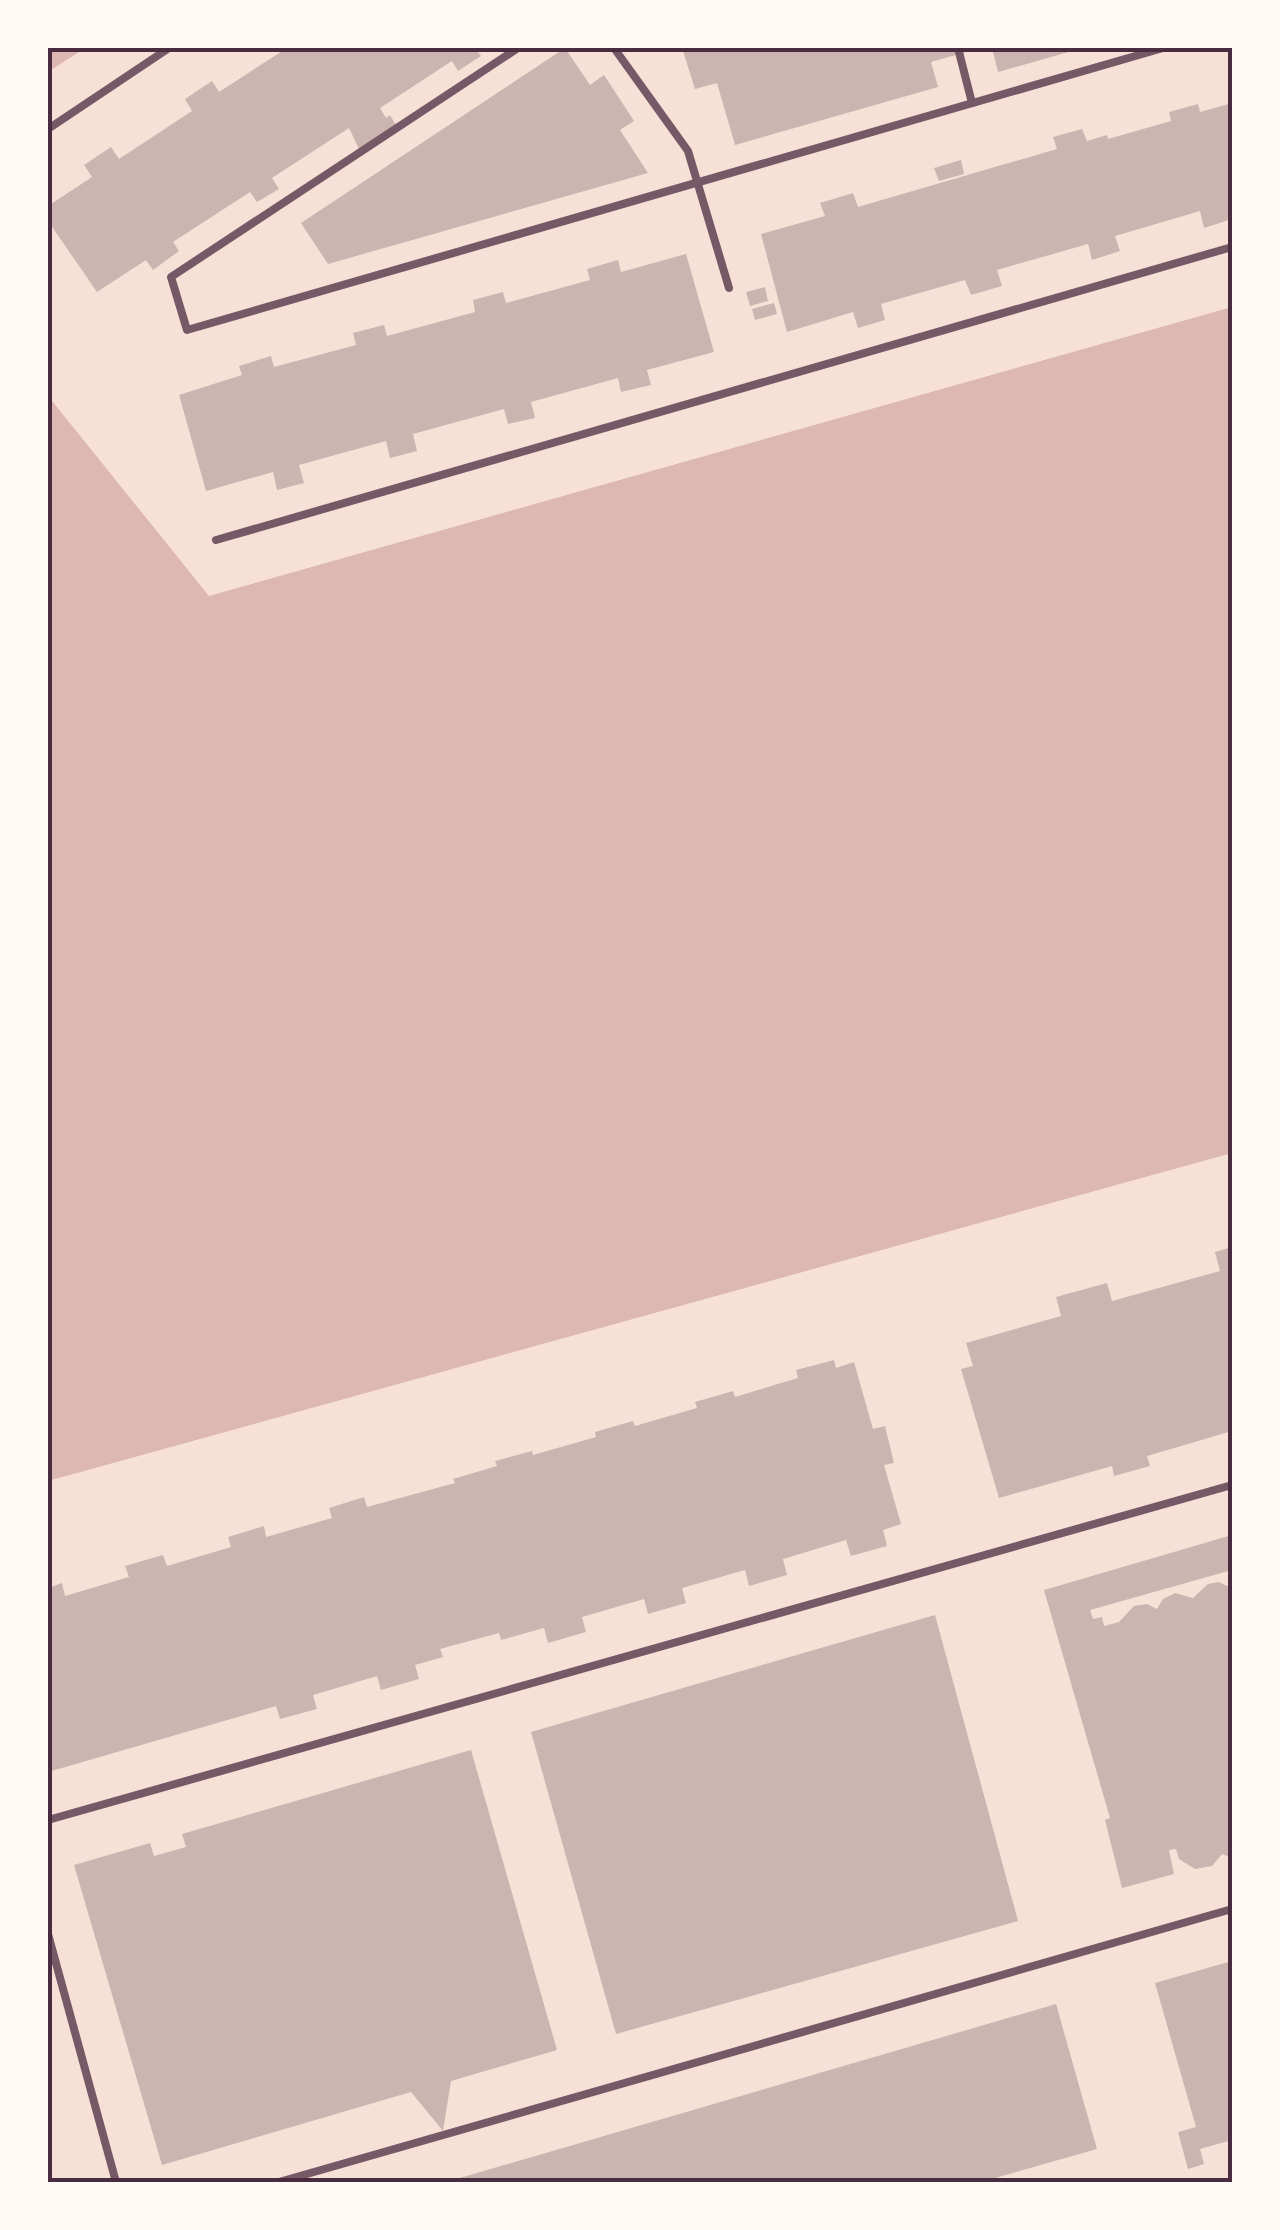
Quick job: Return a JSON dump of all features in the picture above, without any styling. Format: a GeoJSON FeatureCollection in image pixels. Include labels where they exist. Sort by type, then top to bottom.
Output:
{"type":"FeatureCollection","features":[{"type":"Feature","properties":{"kind":"lane"},"geometry":{"type":"LineString","coordinates":[[48,128],[169,48]]}},
{"type":"Feature","properties":{"kind":"lane"},"geometry":{"type":"LineString","coordinates":[[518,48],[171,277],[188,330],[1163,48]]}},
{"type":"Feature","properties":{"kind":"lane"},"geometry":{"type":"LineString","coordinates":[[614,48],[688,151],[729,288]]}},
{"type":"Feature","properties":{"kind":"lane"},"geometry":{"type":"LineString","coordinates":[[958,48],[972,103]]}},
{"type":"Feature","properties":{"kind":"lane"},"geometry":{"type":"LineString","coordinates":[[216,540],[1232,247]]}},
{"type":"Feature","properties":{"kind":"lane"},"geometry":{"type":"LineString","coordinates":[[48,1820],[1232,1485]]}},
{"type":"Feature","properties":{"kind":"lane"},"geometry":{"type":"LineString","coordinates":[[278,2182],[1232,1909]]}},
{"type":"Feature","properties":{"kind":"lane"},"geometry":{"type":"LineString","coordinates":[[48,1934],[116,2182]]}},
{"type":"Feature","properties":{"kind":"shaded area"},"geometry":{"type":"Polygon","coordinates":[[[48,48],[85,48],[48,72],[48,48]]]}},
{"type":"Feature","properties":{"kind":"shaded area"},"geometry":{"type":"Polygon","coordinates":[[[1232,307],[1232,1153],[48,1481],[48,396],[209,596],[1232,307]]]}},
{"type":"Feature","properties":{"kind":"building"},"geometry":{"type":"Polygon","coordinates":[[[287,48],[475,48],[481,56],[458,71],[452,61],[380,108],[397,127],[360,151],[349,128],[272,178],[279,189],[257,202],[250,192],[173,242],[179,251],[153,270],[146,260],[97,292],[48,221],[48,206],[92,177],[84,165],[111,147],[119,159],[192,111],[185,99],[212,81],[219,92],[287,48]]]}},
{"type":"Feature","properties":{"kind":"building"},"geometry":{"type":"Polygon","coordinates":[[[565,48],[590,85],[604,75],[634,121],[620,130],[648,173],[328,264],[301,223],[565,48]]]}},
{"type":"Feature","properties":{"kind":"building"},"geometry":{"type":"Polygon","coordinates":[[[682,48],[977,49],[931,62],[938,87],[735,145],[717,83],[695,89],[682,48]]]}},
{"type":"Feature","properties":{"kind":"building"},"geometry":{"type":"Polygon","coordinates":[[[992,48],[1079,48],[1079,49],[998,72],[992,48]]]}},
{"type":"Feature","properties":{"kind":"building"},"geometry":{"type":"Polygon","coordinates":[[[1232,103],[1232,203],[1228,204],[1232,219],[1204,228],[1200,211],[1115,236],[1120,251],[1092,260],[1088,244],[997,270],[1002,286],[971,295],[965,280],[881,304],[885,320],[858,328],[853,312],[787,332],[761,234],[825,216],[820,203],[853,193],[858,207],[1057,149],[1053,137],[1082,129],[1087,141],[1107,135],[1108,139],[1171,121],[1169,112],[1198,104],[1200,112],[1232,103]]]}},
{"type":"Feature","properties":{"kind":"building"},"geometry":{"type":"Polygon","coordinates":[[[961,160],[964,174],[939,181],[934,168],[961,160]]]}},
{"type":"Feature","properties":{"kind":"building"},"geometry":{"type":"Polygon","coordinates":[[[686,254],[714,352],[647,370],[651,385],[621,392],[618,378],[531,402],[535,418],[508,424],[504,409],[413,434],[417,451],[390,458],[386,441],[299,465],[304,483],[277,490],[273,472],[206,491],[179,395],[242,375],[239,366],[271,356],[274,367],[356,345],[353,333],[384,325],[387,336],[475,312],[473,300],[503,292],[506,303],[590,280],[587,269],[618,260],[621,272],[686,254]]]}},
{"type":"Feature","properties":{"kind":"building"},"geometry":{"type":"Polygon","coordinates":[[[765,287],[768,301],[750,306],[746,292],[765,287]]]}},
{"type":"Feature","properties":{"kind":"building"},"geometry":{"type":"Polygon","coordinates":[[[774,303],[777,314],[755,320],[752,309],[774,303]]]}},
{"type":"Feature","properties":{"kind":"building"},"geometry":{"type":"Polygon","coordinates":[[[1232,1247],[1232,1431],[1147,1456],[1150,1466],[1114,1476],[1112,1466],[999,1498],[961,1369],[973,1366],[966,1343],[1061,1316],[1056,1297],[1107,1283],[1112,1301],[1220,1271],[1215,1252],[1232,1247]]]}},
{"type":"Feature","properties":{"kind":"building"},"geometry":{"type":"Polygon","coordinates":[[[834,1360],[836,1368],[854,1362],[873,1429],[885,1426],[894,1463],[884,1465],[901,1524],[883,1530],[887,1546],[851,1556],[846,1540],[783,1559],[787,1575],[749,1586],[745,1570],[682,1588],[686,1603],[648,1614],[644,1599],[582,1617],[586,1632],[548,1643],[544,1628],[501,1640],[499,1633],[440,1649],[443,1657],[415,1665],[419,1679],[381,1690],[377,1676],[313,1695],[317,1709],[280,1719],[276,1706],[48,1772],[48,1588],[62,1583],[65,1596],[129,1577],[125,1566],[163,1555],[167,1566],[231,1547],[228,1537],[264,1526],[266,1537],[332,1518],[329,1508],[364,1497],[367,1507],[455,1483],[453,1479],[497,1466],[495,1461],[532,1451],[533,1455],[596,1437],[595,1432],[633,1421],[635,1426],[697,1408],[695,1402],[733,1391],[735,1397],[798,1378],[796,1370],[834,1360]]]}},
{"type":"Feature","properties":{"kind":"building"},"geometry":{"type":"Polygon","coordinates":[[[1232,1535],[1232,1570],[1090,1610],[1093,1619],[1102,1617],[1104,1626],[1119,1622],[1134,1606],[1147,1604],[1157,1609],[1163,1599],[1175,1593],[1193,1598],[1208,1584],[1219,1582],[1229,1587],[1232,1581],[1232,1858],[1222,1854],[1212,1866],[1195,1869],[1179,1859],[1176,1849],[1169,1850],[1174,1874],[1122,1888],[1105,1820],[1110,1818],[1044,1590],[1232,1535]]]}},
{"type":"Feature","properties":{"kind":"building"},"geometry":{"type":"Polygon","coordinates":[[[935,1615],[1018,1921],[616,2034],[531,1732],[935,1615]]]}},
{"type":"Feature","properties":{"kind":"building"},"geometry":{"type":"Polygon","coordinates":[[[471,1750],[557,2050],[451,2081],[443,2131],[411,2092],[162,2165],[74,1865],[150,1843],[154,1856],[186,1847],[182,1834],[471,1750]]]}},
{"type":"Feature","properties":{"kind":"building"},"geometry":{"type":"Polygon","coordinates":[[[1232,1961],[1232,2140],[1200,2149],[1204,2164],[1188,2169],[1178,2132],[1196,2127],[1155,1983],[1232,1961]]]}},
{"type":"Feature","properties":{"kind":"building"},"geometry":{"type":"Polygon","coordinates":[[[1056,2004],[1097,2149],[981,2182],[446,2182],[1056,2004]]]}}]}
